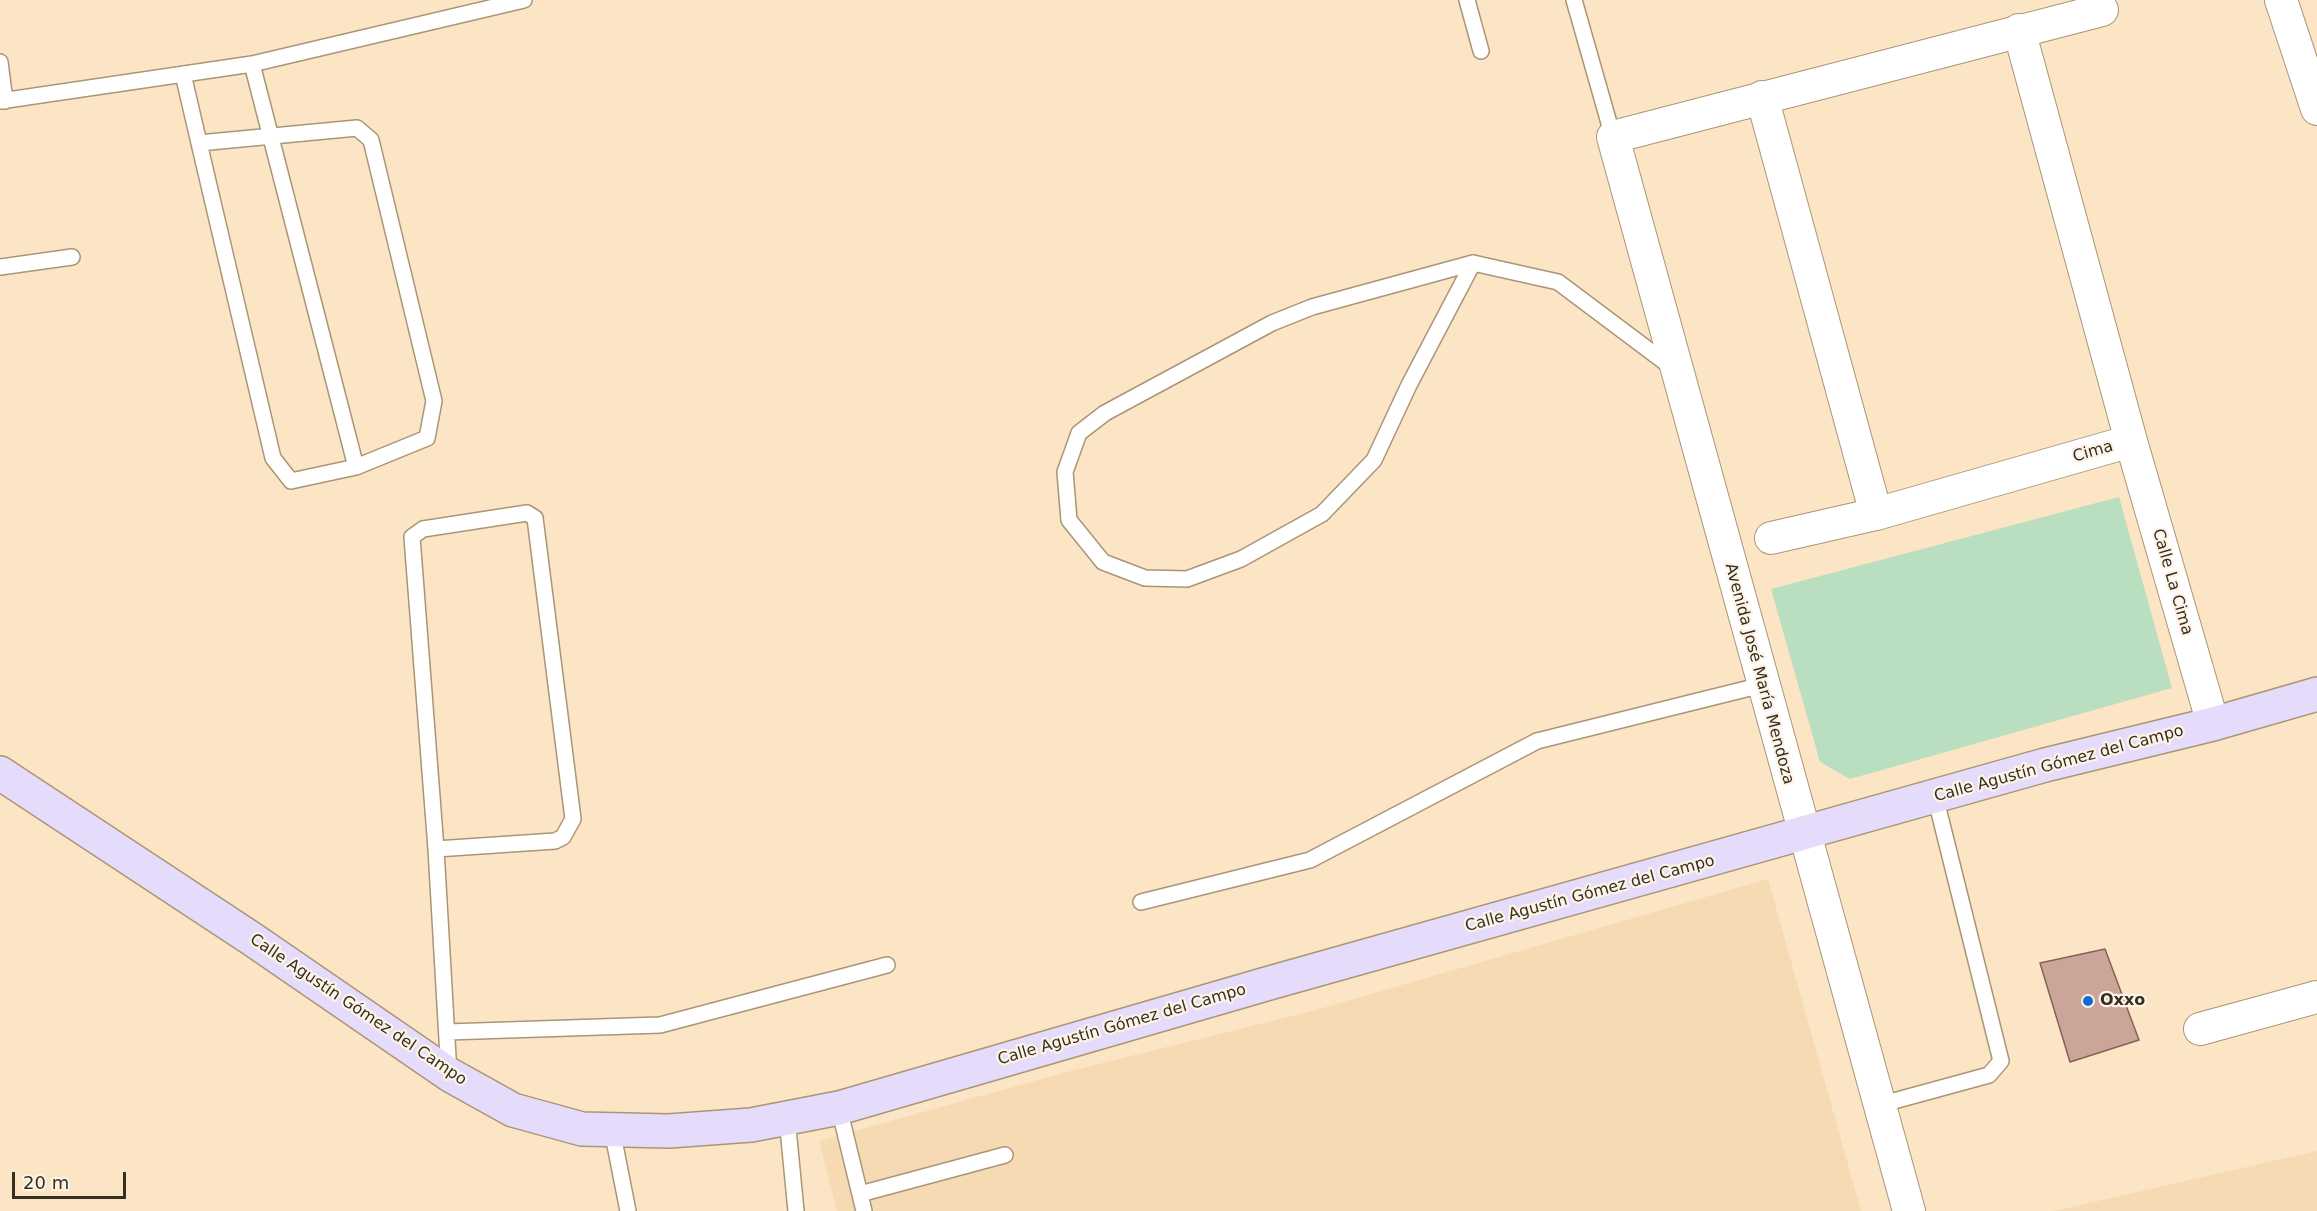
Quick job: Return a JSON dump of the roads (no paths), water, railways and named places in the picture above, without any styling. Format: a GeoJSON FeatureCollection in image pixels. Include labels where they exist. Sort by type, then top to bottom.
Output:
{"type":"FeatureCollection","features":[{"type":"Feature","properties":{"kind":"street"},"geometry":{"type":"LineString","coordinates":[[2281,0],[2317,109]]}},
{"type":"Feature","properties":{"kind":"street"},"geometry":{"type":"LineString","coordinates":[[1612,136],[2102,10]]}},
{"type":"Feature","properties":{"kind":"street","name":"Cima"},"geometry":{"type":"LineString","coordinates":[[1771,538],[1876,514],[2131,441],[2019,30]]}},
{"type":"Feature","properties":{"kind":"street"},"geometry":{"type":"LineString","coordinates":[[1762,98],[1876,514]]}},
{"type":"Feature","properties":{"kind":"street","name":"Avenida José María Mendoza"},"geometry":{"type":"LineString","coordinates":[[1612,136],[1803,835],[1909,1211]]}},
{"type":"Feature","properties":{"kind":"street","name":"Calle La Cima"},"geometry":{"type":"LineString","coordinates":[[2131,441],[2213,724]]}},
{"type":"Feature","properties":{"kind":"street","name":"Calle Agustín Gómez del Campo"},"geometry":{"type":"LineString","coordinates":[[0,773],[252,939],[450,1075],[513,1110],[582,1129],[669,1131],[751,1125],[839,1108],[1273,982],[1803,835],[2045,765],[2213,724],[2317,694]]}},
{"type":"Feature","properties":{"kind":"street"},"geometry":{"type":"LineString","coordinates":[[2200,1029],[2317,997]]}},
{"type":"Feature","properties":{"kind":"lane"},"geometry":{"type":"LineString","coordinates":[[0,62],[3,101],[252,64],[524,0]]}},
{"type":"Feature","properties":{"kind":"lane"},"geometry":{"type":"LineString","coordinates":[[1467,0],[1481,51]]}},
{"type":"Feature","properties":{"kind":"lane"},"geometry":{"type":"LineString","coordinates":[[1574,0],[1612,136]]}},
{"type":"Feature","properties":{"kind":"lane"},"geometry":{"type":"LineString","coordinates":[[252,64],[356,467]]}},
{"type":"Feature","properties":{"kind":"lane"},"geometry":{"type":"LineString","coordinates":[[183,74],[199,143],[273,458],[291,481],[356,467],[427,438],[434,401],[371,140],[357,128],[270,134],[199,143]]}},
{"type":"Feature","properties":{"kind":"lane"},"geometry":{"type":"LineString","coordinates":[[0,267],[72,257]]}},
{"type":"Feature","properties":{"kind":"lane"},"geometry":{"type":"LineString","coordinates":[[1473,263],[1409,385],[1374,460],[1322,514],[1241,560],[1186,579],[1145,578],[1103,562],[1069,520],[1065,472],[1079,434],[1105,414],[1272,323],[1312,307],[1473,263],[1558,282],[1676,371]]}},
{"type":"Feature","properties":{"kind":"lane"},"geometry":{"type":"LineString","coordinates":[[436,849],[555,841],[562,837],[573,819],[535,518],[527,513],[423,529],[412,537],[436,849],[450,1075]]}},
{"type":"Feature","properties":{"kind":"lane"},"geometry":{"type":"LineString","coordinates":[[1141,902],[1310,860],[1537,741],[1762,686]]}},
{"type":"Feature","properties":{"kind":"lane"},"geometry":{"type":"LineString","coordinates":[[1879,1105],[1989,1075],[2001,1061],[1935,796]]}},
{"type":"Feature","properties":{"kind":"lane"},"geometry":{"type":"LineString","coordinates":[[447,1032],[660,1025],[887,965]]}},
{"type":"Feature","properties":{"kind":"lane"},"geometry":{"type":"LineString","coordinates":[[839,1108],[864,1211]]}},
{"type":"Feature","properties":{"kind":"lane"},"geometry":{"type":"LineString","coordinates":[[787,1118],[796,1211]]}},
{"type":"Feature","properties":{"kind":"lane"},"geometry":{"type":"LineString","coordinates":[[612,1130],[628,1211]]}},
{"type":"Feature","properties":{"kind":"lane"},"geometry":{"type":"LineString","coordinates":[[860,1194],[1005,1155]]}},
{"type":"Feature","properties":{"kind":"place","name":"Oxxo"},"geometry":{"type":"Point","coordinates":[2088,1001]}}]}
